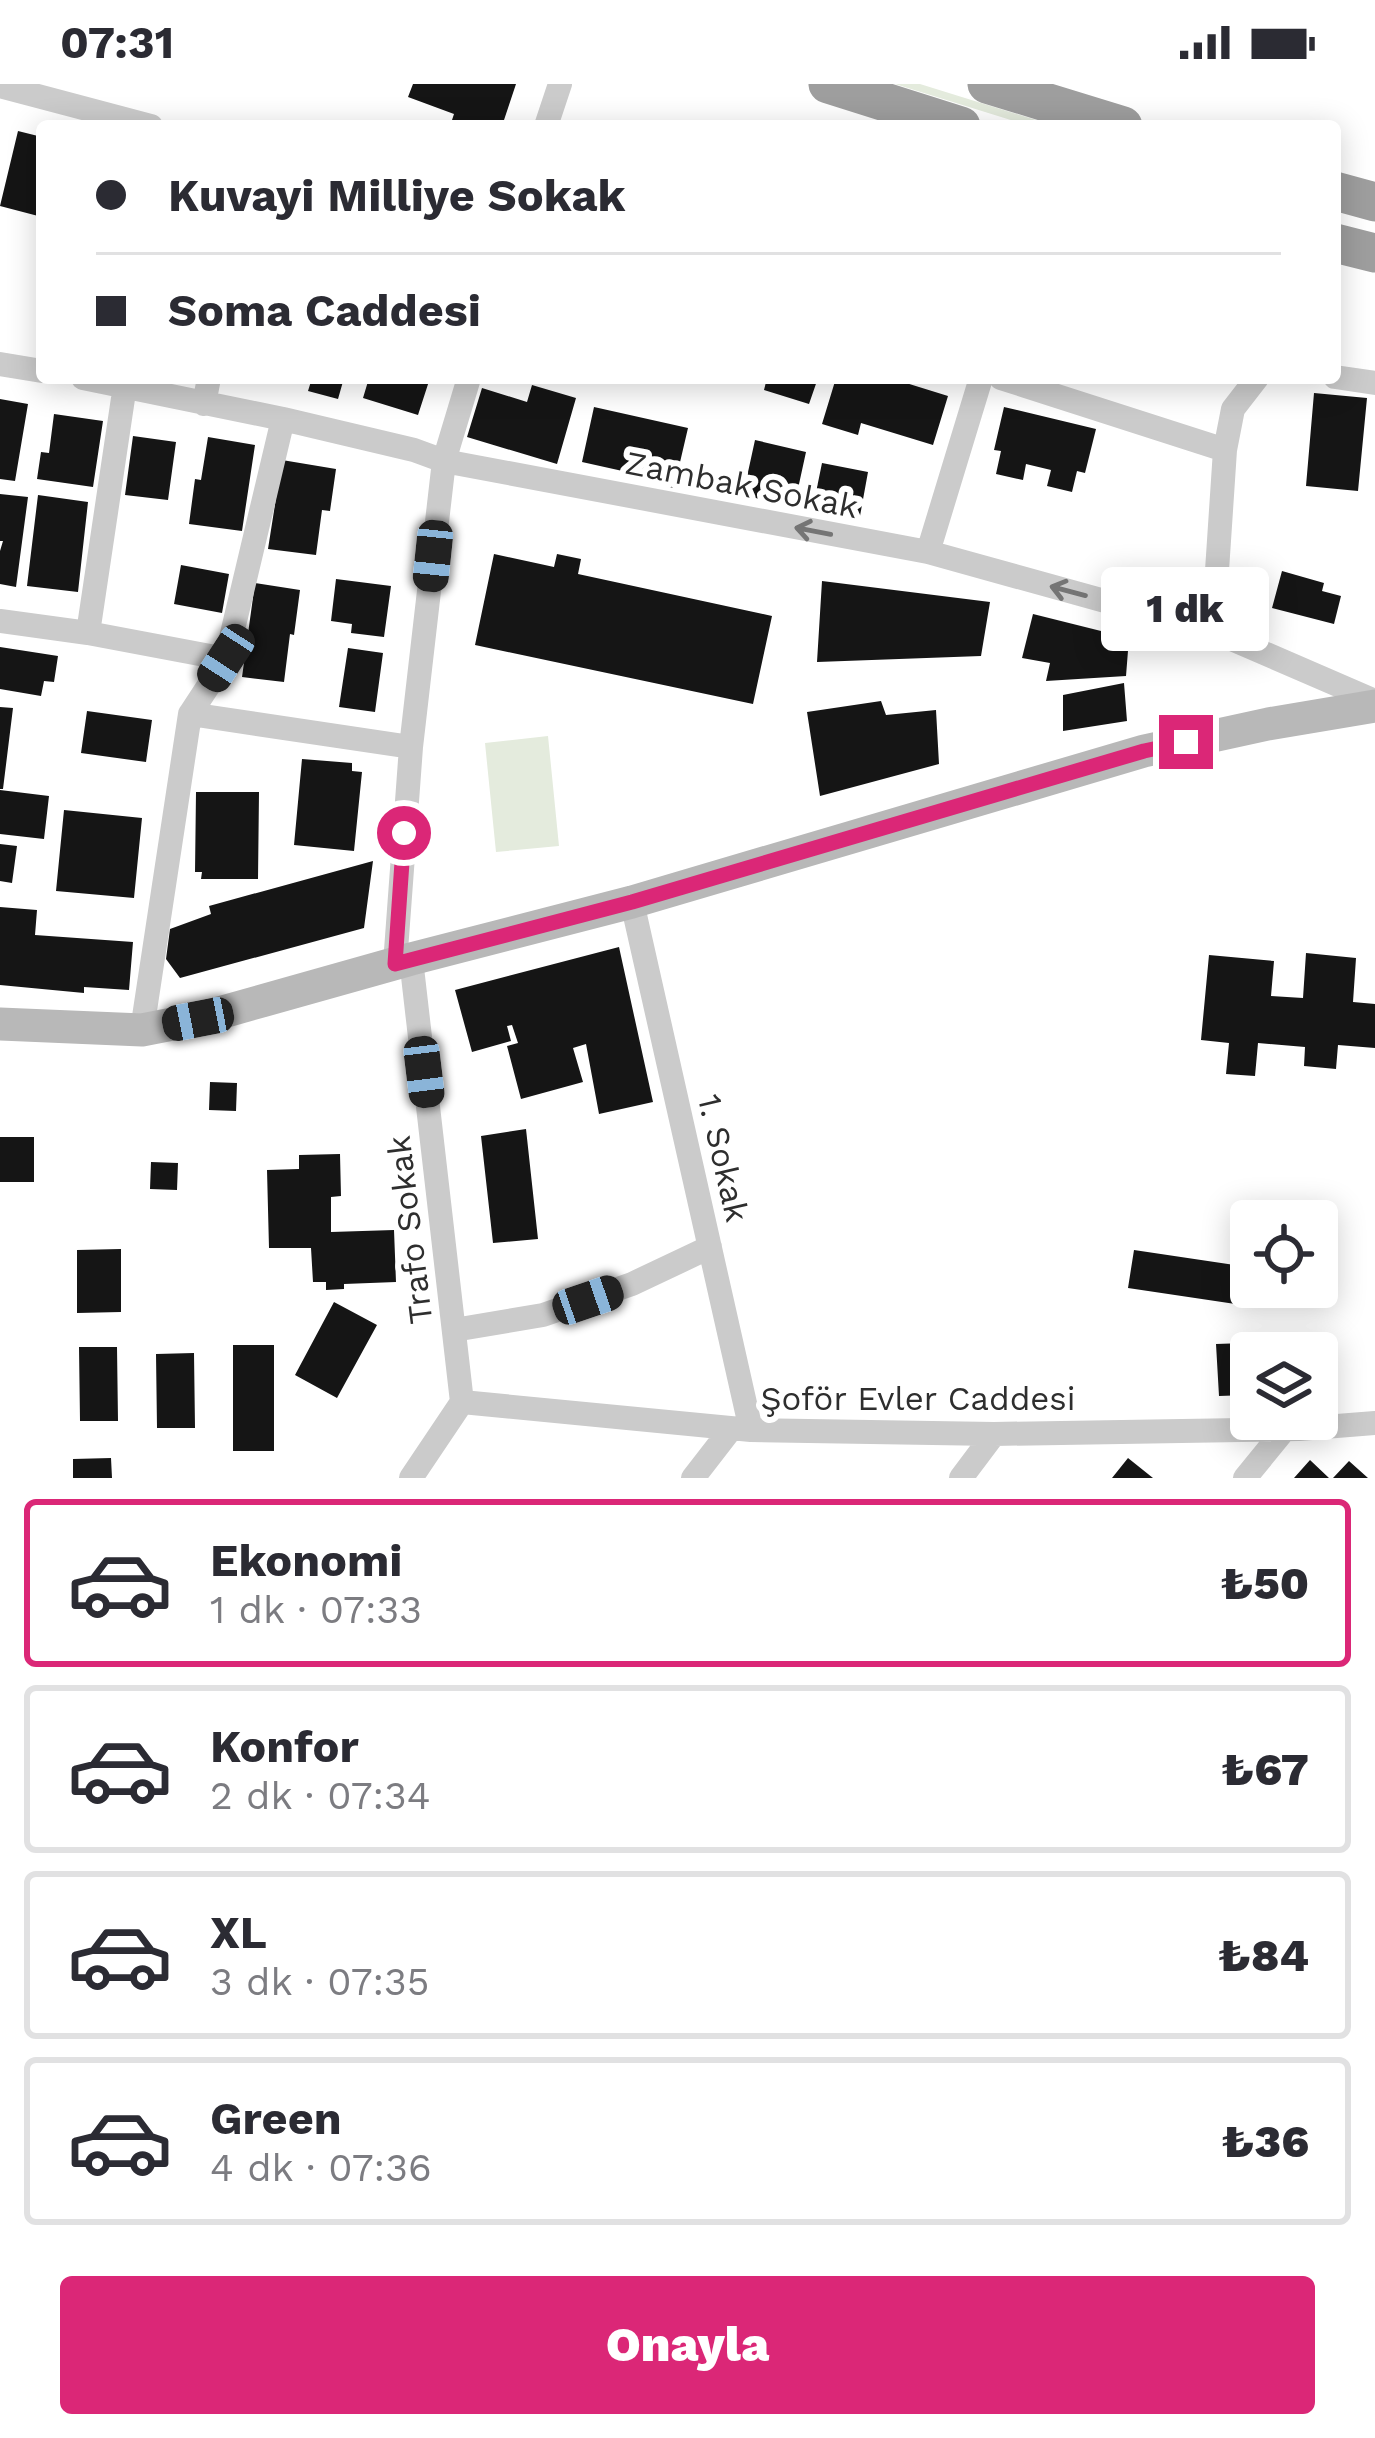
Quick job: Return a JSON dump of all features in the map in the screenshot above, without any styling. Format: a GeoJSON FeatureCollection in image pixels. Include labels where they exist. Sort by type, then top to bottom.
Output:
{"type":"FeatureCollection","features":[{"type":"Feature","properties":{"kind":"highway"},"geometry":{"type":"LineString","coordinates":[[828,84],[942,120]]}},
{"type":"Feature","properties":{"kind":"highway"},"geometry":{"type":"LineString","coordinates":[[987,84],[1104,120]]}},
{"type":"Feature","properties":{"kind":"highway"},"geometry":{"type":"LineString","coordinates":[[1341,193],[1375,202]]}},
{"type":"Feature","properties":{"kind":"highway"},"geometry":{"type":"LineString","coordinates":[[1341,244],[1375,253]]}},
{"type":"Feature","properties":{"kind":"main road"},"geometry":{"type":"LineString","coordinates":[[0,1024],[142,1030],[198,1019],[632,902],[1144,751],[1375,704]]}},
{"type":"Feature","properties":{"kind":"street"},"geometry":{"type":"LineString","coordinates":[[548,120],[560,84]]}},
{"type":"Feature","properties":{"kind":"street"},"geometry":{"type":"LineString","coordinates":[[0,86],[128,120]]}},
{"type":"Feature","properties":{"kind":"street"},"geometry":{"type":"LineString","coordinates":[[0,364],[36,370]]}},
{"type":"Feature","properties":{"kind":"street"},"geometry":{"type":"LineString","coordinates":[[1341,378],[1375,383]]}},
{"type":"Feature","properties":{"kind":"street","name":"Zambak Sokak"},"geometry":{"type":"LineString","coordinates":[[119,384],[283,419],[444,461],[928,553],[1213,631],[1375,704]]}},
{"type":"Feature","properties":{"kind":"street"},"geometry":{"type":"LineString","coordinates":[[204,404],[208,384]]}},
{"type":"Feature","properties":{"kind":"street","name":"Trafo Sokak"},"geometry":{"type":"LineString","coordinates":[[463,1402],[403,961],[411,747],[444,461],[467,384]]}},
{"type":"Feature","properties":{"kind":"street"},"geometry":{"type":"LineString","coordinates":[[928,553],[979,384]]}},
{"type":"Feature","properties":{"kind":"street"},"geometry":{"type":"LineString","coordinates":[[1019,384],[1225,451]]}},
{"type":"Feature","properties":{"kind":"street"},"geometry":{"type":"LineString","coordinates":[[1213,631],[1225,451],[1233,409],[1252,384]]}},
{"type":"Feature","properties":{"kind":"street"},"geometry":{"type":"LineString","coordinates":[[88,633],[125,385]]}},
{"type":"Feature","properties":{"kind":"street"},"geometry":{"type":"LineString","coordinates":[[142,1030],[190,714],[226,658],[283,419]]}},
{"type":"Feature","properties":{"kind":"street"},"geometry":{"type":"LineString","coordinates":[[0,621],[226,658]]}},
{"type":"Feature","properties":{"kind":"street"},"geometry":{"type":"LineString","coordinates":[[190,714],[411,747]]}},
{"type":"Feature","properties":{"kind":"street","name":"1. Sokak"},"geometry":{"type":"LineString","coordinates":[[632,902],[710,1247],[741,1430]]}},
{"type":"Feature","properties":{"kind":"street"},"geometry":{"type":"LineString","coordinates":[[454,1330],[543,1315],[632,1284],[710,1247]]}},
{"type":"Feature","properties":{"kind":"street"},"geometry":{"type":"LineString","coordinates":[[411,1478],[463,1402]]}},
{"type":"Feature","properties":{"kind":"street","name":"Şoför Evler Caddesi"},"geometry":{"type":"LineString","coordinates":[[463,1402],[741,1430],[994,1434],[1230,1430]]}},
{"type":"Feature","properties":{"kind":"street","name":"Şoför Evler Caddesi"},"geometry":{"type":"LineString","coordinates":[[1338,1425],[1375,1423]]}},
{"type":"Feature","properties":{"kind":"street"},"geometry":{"type":"LineString","coordinates":[[693,1478],[741,1430]]}},
{"type":"Feature","properties":{"kind":"street"},"geometry":{"type":"LineString","coordinates":[[961,1478],[994,1434]]}},
{"type":"Feature","properties":{"kind":"street"},"geometry":{"type":"LineString","coordinates":[[1245,1478],[1276,1440]]}},
{"type":"Feature","properties":{"kind":"shaded area"},"geometry":{"type":"Polygon","coordinates":[[[895,84],[920,84],[1036,120],[1011,120],[895,84]]]}},
{"type":"Feature","properties":{"kind":"shaded area"},"geometry":{"type":"Polygon","coordinates":[[[548,736],[559,846],[496,852],[485,743],[548,736]]]}},
{"type":"Feature","properties":{"kind":"building"},"geometry":{"type":"Polygon","coordinates":[[[413,84],[516,84],[504,120],[452,120],[454,114],[408,97],[413,84]]]}},
{"type":"Feature","properties":{"kind":"building"},"geometry":{"type":"Polygon","coordinates":[[[18,131],[36,136],[36,215],[0,206],[18,131]]]}},
{"type":"Feature","properties":{"kind":"building"},"geometry":{"type":"Polygon","coordinates":[[[310,384],[342,384],[338,399],[308,391],[310,384]]]}},
{"type":"Feature","properties":{"kind":"building"},"geometry":{"type":"Polygon","coordinates":[[[367,384],[428,384],[418,415],[363,398],[367,384]]]}},
{"type":"Feature","properties":{"kind":"building"},"geometry":{"type":"Polygon","coordinates":[[[766,384],[816,384],[809,404],[764,390],[766,384]]]}},
{"type":"Feature","properties":{"kind":"building"},"geometry":{"type":"Polygon","coordinates":[[[834,384],[909,384],[948,396],[933,445],[861,423],[858,435],[822,424],[834,384]]]}},
{"type":"Feature","properties":{"kind":"building"},"geometry":{"type":"Polygon","coordinates":[[[532,385],[576,398],[557,464],[467,437],[482,388],[527,402],[532,385]]]}},
{"type":"Feature","properties":{"kind":"building"},"geometry":{"type":"Polygon","coordinates":[[[1314,393],[1367,398],[1358,491],[1306,486],[1314,393]]]}},
{"type":"Feature","properties":{"kind":"building"},"geometry":{"type":"Polygon","coordinates":[[[0,399],[28,404],[15,481],[0,479],[0,399]]]}},
{"type":"Feature","properties":{"kind":"building"},"geometry":{"type":"Polygon","coordinates":[[[594,407],[688,428],[674,488],[644,481],[645,476],[582,462],[594,407]]]}},
{"type":"Feature","properties":{"kind":"building"},"geometry":{"type":"Polygon","coordinates":[[[1004,407],[1096,429],[1085,473],[1077,471],[1072,492],[1047,486],[1051,470],[1026,464],[1023,480],[996,474],[1001,451],[994,450],[1004,407]]]}},
{"type":"Feature","properties":{"kind":"building"},"geometry":{"type":"Polygon","coordinates":[[[54,414],[103,421],[93,487],[37,479],[41,452],[49,453],[54,414]]]}},
{"type":"Feature","properties":{"kind":"building"},"geometry":{"type":"Polygon","coordinates":[[[133,436],[176,442],[168,500],[125,495],[133,436]]]}},
{"type":"Feature","properties":{"kind":"building"},"geometry":{"type":"Polygon","coordinates":[[[208,437],[255,445],[242,531],[189,524],[195,479],[201,480],[208,437]]]}},
{"type":"Feature","properties":{"kind":"building"},"geometry":{"type":"Polygon","coordinates":[[[755,440],[806,452],[794,507],[743,495],[755,440]]]}},
{"type":"Feature","properties":{"kind":"building"},"geometry":{"type":"Polygon","coordinates":[[[282,460],[336,469],[330,511],[322,510],[316,555],[268,549],[282,460]]]}},
{"type":"Feature","properties":{"kind":"building"},"geometry":{"type":"Polygon","coordinates":[[[822,463],[868,472],[860,516],[813,507],[822,463]]]}},
{"type":"Feature","properties":{"kind":"building"},"geometry":{"type":"Polygon","coordinates":[[[0,494],[28,497],[16,587],[0,584],[0,494]]]}},
{"type":"Feature","properties":{"kind":"building"},"geometry":{"type":"Polygon","coordinates":[[[38,495],[88,502],[78,592],[27,586],[38,495]]]}},
{"type":"Feature","properties":{"kind":"building"},"geometry":{"type":"Polygon","coordinates":[[[494,554],[554,567],[557,554],[581,559],[578,574],[772,616],[753,704],[475,645],[494,554]]]}},
{"type":"Feature","properties":{"kind":"building"},"geometry":{"type":"Polygon","coordinates":[[[181,565],[229,574],[222,613],[174,604],[181,565]]]}},
{"type":"Feature","properties":{"kind":"building"},"geometry":{"type":"Polygon","coordinates":[[[1282,571],[1324,583],[1322,591],[1341,596],[1334,624],[1272,608],[1282,571]]]}},
{"type":"Feature","properties":{"kind":"building"},"geometry":{"type":"Polygon","coordinates":[[[336,579],[391,586],[384,637],[351,633],[352,624],[331,621],[336,579]]]}},
{"type":"Feature","properties":{"kind":"building"},"geometry":{"type":"Polygon","coordinates":[[[822,581],[990,602],[981,656],[817,662],[822,581]]]}},
{"type":"Feature","properties":{"kind":"building"},"geometry":{"type":"Polygon","coordinates":[[[255,583],[300,590],[284,682],[242,677],[255,583]]]}},
{"type":"Feature","properties":{"kind":"building"},"geometry":{"type":"Polygon","coordinates":[[[1033,614],[1129,638],[1126,676],[1046,681],[1050,663],[1022,658],[1033,614]]]}},
{"type":"Feature","properties":{"kind":"building"},"geometry":{"type":"Polygon","coordinates":[[[0,647],[58,656],[54,682],[44,681],[41,696],[0,689],[0,647]]]}},
{"type":"Feature","properties":{"kind":"building"},"geometry":{"type":"Polygon","coordinates":[[[348,648],[383,653],[375,712],[339,707],[348,648]]]}},
{"type":"Feature","properties":{"kind":"building"},"geometry":{"type":"Polygon","coordinates":[[[1124,683],[1127,721],[1063,731],[1063,695],[1124,683]]]}},
{"type":"Feature","properties":{"kind":"building"},"geometry":{"type":"Polygon","coordinates":[[[881,701],[886,715],[936,710],[939,764],[820,796],[807,712],[881,701]]]}},
{"type":"Feature","properties":{"kind":"building"},"geometry":{"type":"Polygon","coordinates":[[[0,707],[13,708],[3,789],[0,789],[0,707]]]}},
{"type":"Feature","properties":{"kind":"building"},"geometry":{"type":"Polygon","coordinates":[[[87,711],[152,720],[146,762],[81,753],[87,711]]]}},
{"type":"Feature","properties":{"kind":"building"},"geometry":{"type":"Polygon","coordinates":[[[302,759],[352,763],[352,771],[362,772],[354,851],[294,845],[302,759]]]}},
{"type":"Feature","properties":{"kind":"building"},"geometry":{"type":"Polygon","coordinates":[[[0,790],[49,796],[44,839],[0,834],[0,790]]]}},
{"type":"Feature","properties":{"kind":"building"},"geometry":{"type":"Polygon","coordinates":[[[196,792],[259,792],[258,879],[201,879],[202,872],[195,872],[196,792]]]}},
{"type":"Feature","properties":{"kind":"building"},"geometry":{"type":"Polygon","coordinates":[[[64,810],[142,818],[134,898],[56,891],[64,810]]]}},
{"type":"Feature","properties":{"kind":"building"},"geometry":{"type":"Polygon","coordinates":[[[0,844],[17,846],[12,883],[0,881],[0,844]]]}},
{"type":"Feature","properties":{"kind":"building"},"geometry":{"type":"Polygon","coordinates":[[[373,861],[364,928],[180,978],[166,959],[170,929],[211,914],[209,906],[373,861]]]}},
{"type":"Feature","properties":{"kind":"building"},"geometry":{"type":"Polygon","coordinates":[[[0,907],[37,910],[35,935],[133,942],[129,990],[84,987],[84,993],[0,985],[0,907]]]}},
{"type":"Feature","properties":{"kind":"building"},"geometry":{"type":"Polygon","coordinates":[[[619,947],[653,1102],[599,1114],[586,1044],[573,1048],[583,1082],[521,1099],[507,1046],[518,1043],[512,1025],[507,1026],[511,1041],[472,1052],[455,990],[619,947]]]}},
{"type":"Feature","properties":{"kind":"building"},"geometry":{"type":"Polygon","coordinates":[[[1306,953],[1356,958],[1353,1002],[1375,1004],[1375,1048],[1338,1045],[1336,1069],[1304,1066],[1305,1047],[1258,1043],[1255,1076],[1226,1074],[1229,1043],[1201,1040],[1209,955],[1274,961],[1271,996],[1303,998],[1306,953]]]}},
{"type":"Feature","properties":{"kind":"building"},"geometry":{"type":"Polygon","coordinates":[[[210,1082],[237,1083],[236,1111],[209,1110],[210,1082]]]}},
{"type":"Feature","properties":{"kind":"building"},"geometry":{"type":"Polygon","coordinates":[[[526,1129],[538,1239],[493,1243],[481,1136],[526,1129]]]}},
{"type":"Feature","properties":{"kind":"building"},"geometry":{"type":"Polygon","coordinates":[[[0,1137],[34,1137],[34,1182],[0,1182],[0,1137]]]}},
{"type":"Feature","properties":{"kind":"building"},"geometry":{"type":"Polygon","coordinates":[[[340,1154],[341,1196],[331,1197],[331,1232],[394,1230],[396,1282],[344,1284],[344,1289],[326,1290],[326,1282],[313,1282],[311,1248],[269,1248],[267,1170],[299,1169],[299,1155],[340,1154]]]}},
{"type":"Feature","properties":{"kind":"building"},"geometry":{"type":"Polygon","coordinates":[[[151,1162],[178,1163],[177,1190],[150,1189],[151,1162]]]}},
{"type":"Feature","properties":{"kind":"building"},"geometry":{"type":"Polygon","coordinates":[[[121,1249],[121,1312],[77,1313],[77,1250],[121,1249]]]}},
{"type":"Feature","properties":{"kind":"building"},"geometry":{"type":"Polygon","coordinates":[[[1134,1250],[1230,1264],[1230,1303],[1128,1288],[1134,1250]]]}},
{"type":"Feature","properties":{"kind":"building"},"geometry":{"type":"Polygon","coordinates":[[[334,1302],[377,1325],[337,1398],[295,1375],[334,1302]]]}},
{"type":"Feature","properties":{"kind":"building"},"geometry":{"type":"Polygon","coordinates":[[[1216,1344],[1230,1344],[1230,1396],[1219,1396],[1216,1344]]]}},
{"type":"Feature","properties":{"kind":"building"},"geometry":{"type":"Polygon","coordinates":[[[233,1345],[274,1345],[274,1451],[233,1451],[233,1345]]]}},
{"type":"Feature","properties":{"kind":"building"},"geometry":{"type":"Polygon","coordinates":[[[79,1347],[117,1347],[118,1421],[80,1421],[79,1347]]]}},
{"type":"Feature","properties":{"kind":"building"},"geometry":{"type":"Polygon","coordinates":[[[194,1353],[195,1428],[157,1428],[156,1354],[194,1353]]]}},
{"type":"Feature","properties":{"kind":"building"},"geometry":{"type":"Polygon","coordinates":[[[111,1458],[112,1478],[73,1478],[73,1459],[111,1458]]]}},
{"type":"Feature","properties":{"kind":"building"},"geometry":{"type":"Polygon","coordinates":[[[1128,1458],[1153,1478],[1112,1478],[1128,1458]]]}},
{"type":"Feature","properties":{"kind":"building"},"geometry":{"type":"Polygon","coordinates":[[[1310,1460],[1329,1478],[1294,1478],[1310,1460]]]}},
{"type":"Feature","properties":{"kind":"building"},"geometry":{"type":"Polygon","coordinates":[[[1349,1461],[1368,1478],[1333,1478],[1349,1461]]]}},
{"type":"Feature","properties":{"kind":"route"},"geometry":{"type":"LineString","coordinates":[[404,833],[395,964],[632,902],[1186,742]]}}]}
